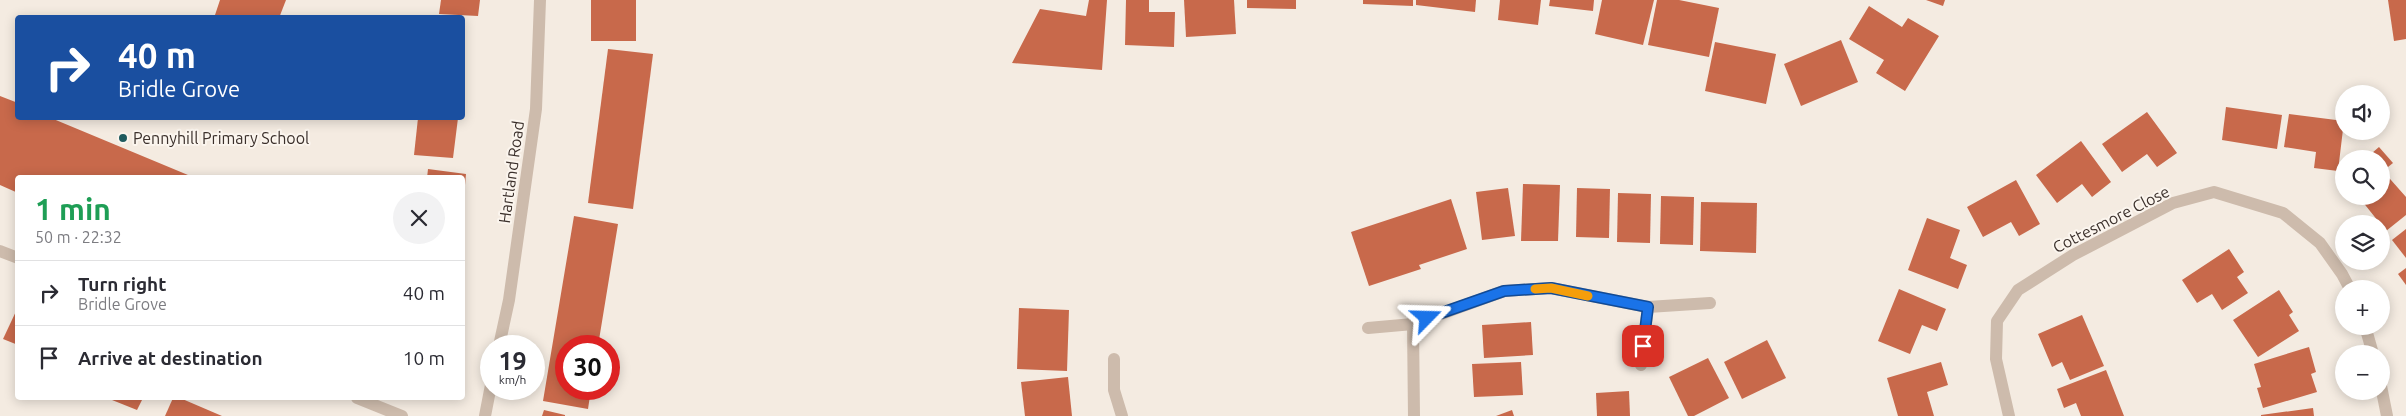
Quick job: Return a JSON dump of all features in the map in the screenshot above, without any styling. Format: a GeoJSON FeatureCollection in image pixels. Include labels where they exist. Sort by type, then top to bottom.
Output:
{"type":"FeatureCollection","features":[{"type":"Feature","properties":{"kind":"street","name":"Hartland Road"},"geometry":{"type":"LineString","coordinates":[[501,335],[509,300],[536,109],[540,0]]}},
{"type":"Feature","properties":{"kind":"street","name":"Cottesmore Close"},"geometry":{"type":"LineString","coordinates":[[2009,416],[1996,360],[1997,321],[2018,290],[2073,255],[2173,203],[2214,192],[2283,213],[2320,243],[2345,280]]}},
{"type":"Feature","properties":{"kind":"street"},"geometry":{"type":"LineString","coordinates":[[0,251],[15,257]]}},
{"type":"Feature","properties":{"kind":"street"},"geometry":{"type":"LineString","coordinates":[[1368,328],[1414,324],[1504,291],[1551,288],[1648,307],[1710,303]]}},
{"type":"Feature","properties":{"kind":"street"},"geometry":{"type":"LineString","coordinates":[[1641,365],[1648,307]]}},
{"type":"Feature","properties":{"kind":"street"},"geometry":{"type":"LineString","coordinates":[[1414,324],[1414,416]]}},
{"type":"Feature","properties":{"kind":"street"},"geometry":{"type":"LineString","coordinates":[[1114,359],[1114,390],[1122,416]]}},
{"type":"Feature","properties":{"kind":"street"},"geometry":{"type":"LineString","coordinates":[[362,400],[402,416]]}},
{"type":"Feature","properties":{"kind":"street"},"geometry":{"type":"LineString","coordinates":[[485,416],[488,400]]}},
{"type":"Feature","properties":{"kind":"street"},"geometry":{"type":"LineString","coordinates":[[2384,400],[2388,416]]}},
{"type":"Feature","properties":{"kind":"building"},"geometry":{"type":"Polygon","coordinates":[[[220,0],[286,0],[280,15],[215,15],[220,0]]]}},
{"type":"Feature","properties":{"kind":"building"},"geometry":{"type":"Polygon","coordinates":[[[441,0],[480,0],[478,16],[439,14],[441,0]]]}},
{"type":"Feature","properties":{"kind":"building"},"geometry":{"type":"Polygon","coordinates":[[[591,0],[636,0],[636,41],[591,41],[591,0]]]}},
{"type":"Feature","properties":{"kind":"building"},"geometry":{"type":"Polygon","coordinates":[[[1089,0],[1107,0],[1102,70],[1012,63],[1040,9],[1086,16],[1089,0]]]}},
{"type":"Feature","properties":{"kind":"building"},"geometry":{"type":"Polygon","coordinates":[[[1126,0],[1149,0],[1149,12],[1175,12],[1174,47],[1125,45],[1126,0]]]}},
{"type":"Feature","properties":{"kind":"building"},"geometry":{"type":"Polygon","coordinates":[[[1184,0],[1234,0],[1236,34],[1186,37],[1184,0]]]}},
{"type":"Feature","properties":{"kind":"building"},"geometry":{"type":"Polygon","coordinates":[[[1247,0],[1296,0],[1296,9],[1247,8],[1247,0]]]}},
{"type":"Feature","properties":{"kind":"building"},"geometry":{"type":"Polygon","coordinates":[[[1363,0],[1413,0],[1413,6],[1363,4],[1363,0]]]}},
{"type":"Feature","properties":{"kind":"building"},"geometry":{"type":"Polygon","coordinates":[[[1416,0],[1476,0],[1475,12],[1416,5],[1416,0]]]}},
{"type":"Feature","properties":{"kind":"building"},"geometry":{"type":"Polygon","coordinates":[[[1500,0],[1541,0],[1538,25],[1498,20],[1500,0]]]}},
{"type":"Feature","properties":{"kind":"building"},"geometry":{"type":"Polygon","coordinates":[[[1550,0],[1594,0],[1593,11],[1549,6],[1550,0]]]}},
{"type":"Feature","properties":{"kind":"building"},"geometry":{"type":"Polygon","coordinates":[[[1602,0],[1654,0],[1643,45],[1595,34],[1602,0]]]}},
{"type":"Feature","properties":{"kind":"building"},"geometry":{"type":"Polygon","coordinates":[[[1657,0],[1679,0],[1719,8],[1709,57],[1648,45],[1657,0]]]}},
{"type":"Feature","properties":{"kind":"building"},"geometry":{"type":"Polygon","coordinates":[[[1926,0],[1945,0],[1943,6],[1926,0]]]}},
{"type":"Feature","properties":{"kind":"building"},"geometry":{"type":"Polygon","coordinates":[[[2388,0],[2406,0],[2406,39],[2394,41],[2388,0]]]}},
{"type":"Feature","properties":{"kind":"building"},"geometry":{"type":"Polygon","coordinates":[[[1869,6],[1902,27],[1908,18],[1939,36],[1905,91],[1876,73],[1884,60],[1849,39],[1869,6]]]}},
{"type":"Feature","properties":{"kind":"building"},"geometry":{"type":"Polygon","coordinates":[[[1841,40],[1858,82],[1801,106],[1784,64],[1841,40]]]}},
{"type":"Feature","properties":{"kind":"building"},"geometry":{"type":"Polygon","coordinates":[[[1715,42],[1776,54],[1766,104],[1705,91],[1715,42]]]}},
{"type":"Feature","properties":{"kind":"building"},"geometry":{"type":"Polygon","coordinates":[[[608,49],[653,54],[633,209],[588,203],[608,49]]]}},
{"type":"Feature","properties":{"kind":"building"},"geometry":{"type":"Polygon","coordinates":[[[0,96],[15,102],[15,120],[56,120],[188,175],[15,175],[15,192],[0,185],[0,96]]]}},
{"type":"Feature","properties":{"kind":"building"},"geometry":{"type":"Polygon","coordinates":[[[2226,107],[2282,115],[2277,149],[2222,140],[2226,107]]]}},
{"type":"Feature","properties":{"kind":"building"},"geometry":{"type":"Polygon","coordinates":[[[2147,112],[2177,153],[2157,167],[2147,154],[2122,172],[2102,144],[2147,112]]]}},
{"type":"Feature","properties":{"kind":"building"},"geometry":{"type":"Polygon","coordinates":[[[2289,114],[2335,120],[2335,140],[2342,140],[2341,150],[2335,150],[2335,171],[2314,168],[2316,152],[2284,147],[2289,114]]]}},
{"type":"Feature","properties":{"kind":"building"},"geometry":{"type":"Polygon","coordinates":[[[418,120],[458,120],[453,158],[414,155],[418,120]]]}},
{"type":"Feature","properties":{"kind":"building"},"geometry":{"type":"Polygon","coordinates":[[[2081,141],[2111,182],[2092,197],[2082,184],[2057,203],[2036,175],[2081,141]]]}},
{"type":"Feature","properties":{"kind":"building"},"geometry":{"type":"Polygon","coordinates":[[[428,169],[466,174],[465,185],[465,175],[427,175],[428,169]]]}},
{"type":"Feature","properties":{"kind":"building"},"geometry":{"type":"Polygon","coordinates":[[[2390,179],[2406,197],[2406,215],[2390,228],[2390,215],[2373,215],[2365,205],[2390,205],[2390,179]]]}},
{"type":"Feature","properties":{"kind":"building"},"geometry":{"type":"Polygon","coordinates":[[[2016,180],[2040,224],[2019,236],[2011,222],[1983,237],[1967,207],[2016,180]]]}},
{"type":"Feature","properties":{"kind":"building"},"geometry":{"type":"Polygon","coordinates":[[[1523,184],[1560,185],[1558,241],[1521,241],[1523,184]]]}},
{"type":"Feature","properties":{"kind":"building"},"geometry":{"type":"Polygon","coordinates":[[[1508,188],[1515,236],[1482,240],[1476,192],[1508,188]]]}},
{"type":"Feature","properties":{"kind":"building"},"geometry":{"type":"Polygon","coordinates":[[[1577,188],[1610,189],[1609,238],[1576,237],[1577,188]]]}},
{"type":"Feature","properties":{"kind":"building"},"geometry":{"type":"Polygon","coordinates":[[[1618,193],[1651,194],[1650,243],[1617,242],[1618,193]]]}},
{"type":"Feature","properties":{"kind":"building"},"geometry":{"type":"Polygon","coordinates":[[[1661,196],[1694,197],[1693,245],[1660,244],[1661,196]]]}},
{"type":"Feature","properties":{"kind":"building"},"geometry":{"type":"Polygon","coordinates":[[[1451,199],[1467,249],[1419,265],[1421,269],[1369,286],[1351,232],[1451,199]]]}},
{"type":"Feature","properties":{"kind":"building"},"geometry":{"type":"Polygon","coordinates":[[[1701,202],[1757,203],[1756,253],[1700,251],[1701,202]]]}},
{"type":"Feature","properties":{"kind":"building"},"geometry":{"type":"Polygon","coordinates":[[[574,216],[618,224],[600,335],[555,335],[555,400],[589,400],[588,409],[543,401],[545,400],[545,389],[574,216]]]}},
{"type":"Feature","properties":{"kind":"building"},"geometry":{"type":"Polygon","coordinates":[[[1927,218],[1960,230],[1950,258],[1967,265],[1958,289],[1908,270],[1927,218]]]}},
{"type":"Feature","properties":{"kind":"building"},"geometry":{"type":"Polygon","coordinates":[[[2406,229],[2406,258],[2392,240],[2406,229]]]}},
{"type":"Feature","properties":{"kind":"building"},"geometry":{"type":"Polygon","coordinates":[[[2229,249],[2244,272],[2237,277],[2248,293],[2222,310],[2212,294],[2197,303],[2182,280],[2229,249]]]}},
{"type":"Feature","properties":{"kind":"building"},"geometry":{"type":"Polygon","coordinates":[[[2406,268],[2406,285],[2398,274],[2406,268]]]}},
{"type":"Feature","properties":{"kind":"building"},"geometry":{"type":"Polygon","coordinates":[[[1899,289],[1946,309],[1937,331],[1922,325],[1910,354],[1878,341],[1899,289]]]}},
{"type":"Feature","properties":{"kind":"building"},"geometry":{"type":"Polygon","coordinates":[[[2279,290],[2293,312],[2289,315],[2299,331],[2258,357],[2233,320],[2279,290]]]}},
{"type":"Feature","properties":{"kind":"building"},"geometry":{"type":"Polygon","coordinates":[[[1019,308],[1069,310],[1067,371],[1017,369],[1019,308]]]}},
{"type":"Feature","properties":{"kind":"building"},"geometry":{"type":"Polygon","coordinates":[[[15,313],[15,344],[3,339],[15,313]]]}},
{"type":"Feature","properties":{"kind":"building"},"geometry":{"type":"Polygon","coordinates":[[[2082,315],[2104,366],[2070,380],[2062,362],[2052,367],[2038,334],[2082,315]]]}},
{"type":"Feature","properties":{"kind":"building"},"geometry":{"type":"Polygon","coordinates":[[[1531,322],[1533,355],[1484,358],[1482,325],[1531,322]]]}},
{"type":"Feature","properties":{"kind":"building"},"geometry":{"type":"Polygon","coordinates":[[[1767,340],[1786,378],[1742,399],[1724,362],[1767,340]]]}},
{"type":"Feature","properties":{"kind":"building"},"geometry":{"type":"Polygon","coordinates":[[[2309,347],[2316,372],[2311,374],[2317,392],[2263,408],[2257,388],[2261,387],[2254,364],[2309,347]]]}},
{"type":"Feature","properties":{"kind":"building"},"geometry":{"type":"Polygon","coordinates":[[[1708,358],[1729,398],[1694,416],[1688,416],[1669,377],[1708,358]]]}},
{"type":"Feature","properties":{"kind":"building"},"geometry":{"type":"Polygon","coordinates":[[[1521,362],[1523,395],[1474,397],[1472,364],[1521,362]]]}},
{"type":"Feature","properties":{"kind":"building"},"geometry":{"type":"Polygon","coordinates":[[[1941,362],[1948,385],[1927,392],[1934,416],[1898,416],[1887,378],[1941,362]]]}},
{"type":"Feature","properties":{"kind":"building"},"geometry":{"type":"Polygon","coordinates":[[[2106,370],[2124,416],[2081,416],[2076,403],[2064,408],[2057,389],[2106,370]]]}},
{"type":"Feature","properties":{"kind":"building"},"geometry":{"type":"Polygon","coordinates":[[[1068,377],[1072,416],[1025,416],[1021,382],[1068,377]]]}},
{"type":"Feature","properties":{"kind":"building"},"geometry":{"type":"Polygon","coordinates":[[[1629,391],[1630,416],[1597,416],[1596,393],[1629,391]]]}},
{"type":"Feature","properties":{"kind":"building"},"geometry":{"type":"Polygon","coordinates":[[[112,400],[142,400],[137,410],[112,400]]]}},
{"type":"Feature","properties":{"kind":"building"},"geometry":{"type":"Polygon","coordinates":[[[172,400],[185,400],[222,416],[165,416],[172,400]]]}},
{"type":"Feature","properties":{"kind":"building"},"geometry":{"type":"Polygon","coordinates":[[[2313,408],[2314,416],[2261,416],[2261,415],[2313,408]]]}},
{"type":"Feature","properties":{"kind":"building"},"geometry":{"type":"Polygon","coordinates":[[[544,410],[565,415],[565,416],[542,416],[544,410]]]}},
{"type":"Feature","properties":{"kind":"building"},"geometry":{"type":"Polygon","coordinates":[[[1512,410],[1514,416],[1496,416],[1512,410]]]}},
{"type":"Feature","properties":{"kind":"slow traffic"},"geometry":{"type":"LineString","coordinates":[[1535,289],[1551,288],[1588,296]]}},
{"type":"Feature","properties":{"kind":"place","name":"Pennyhill Primary School"},"geometry":{"type":"Point","coordinates":[123,138]}},
{"type":"Feature","properties":{"kind":"route"},"geometry":{"type":"LineString","coordinates":[[1427,318],[1504,291],[1551,288],[1648,307],[1643,346]]}}]}
